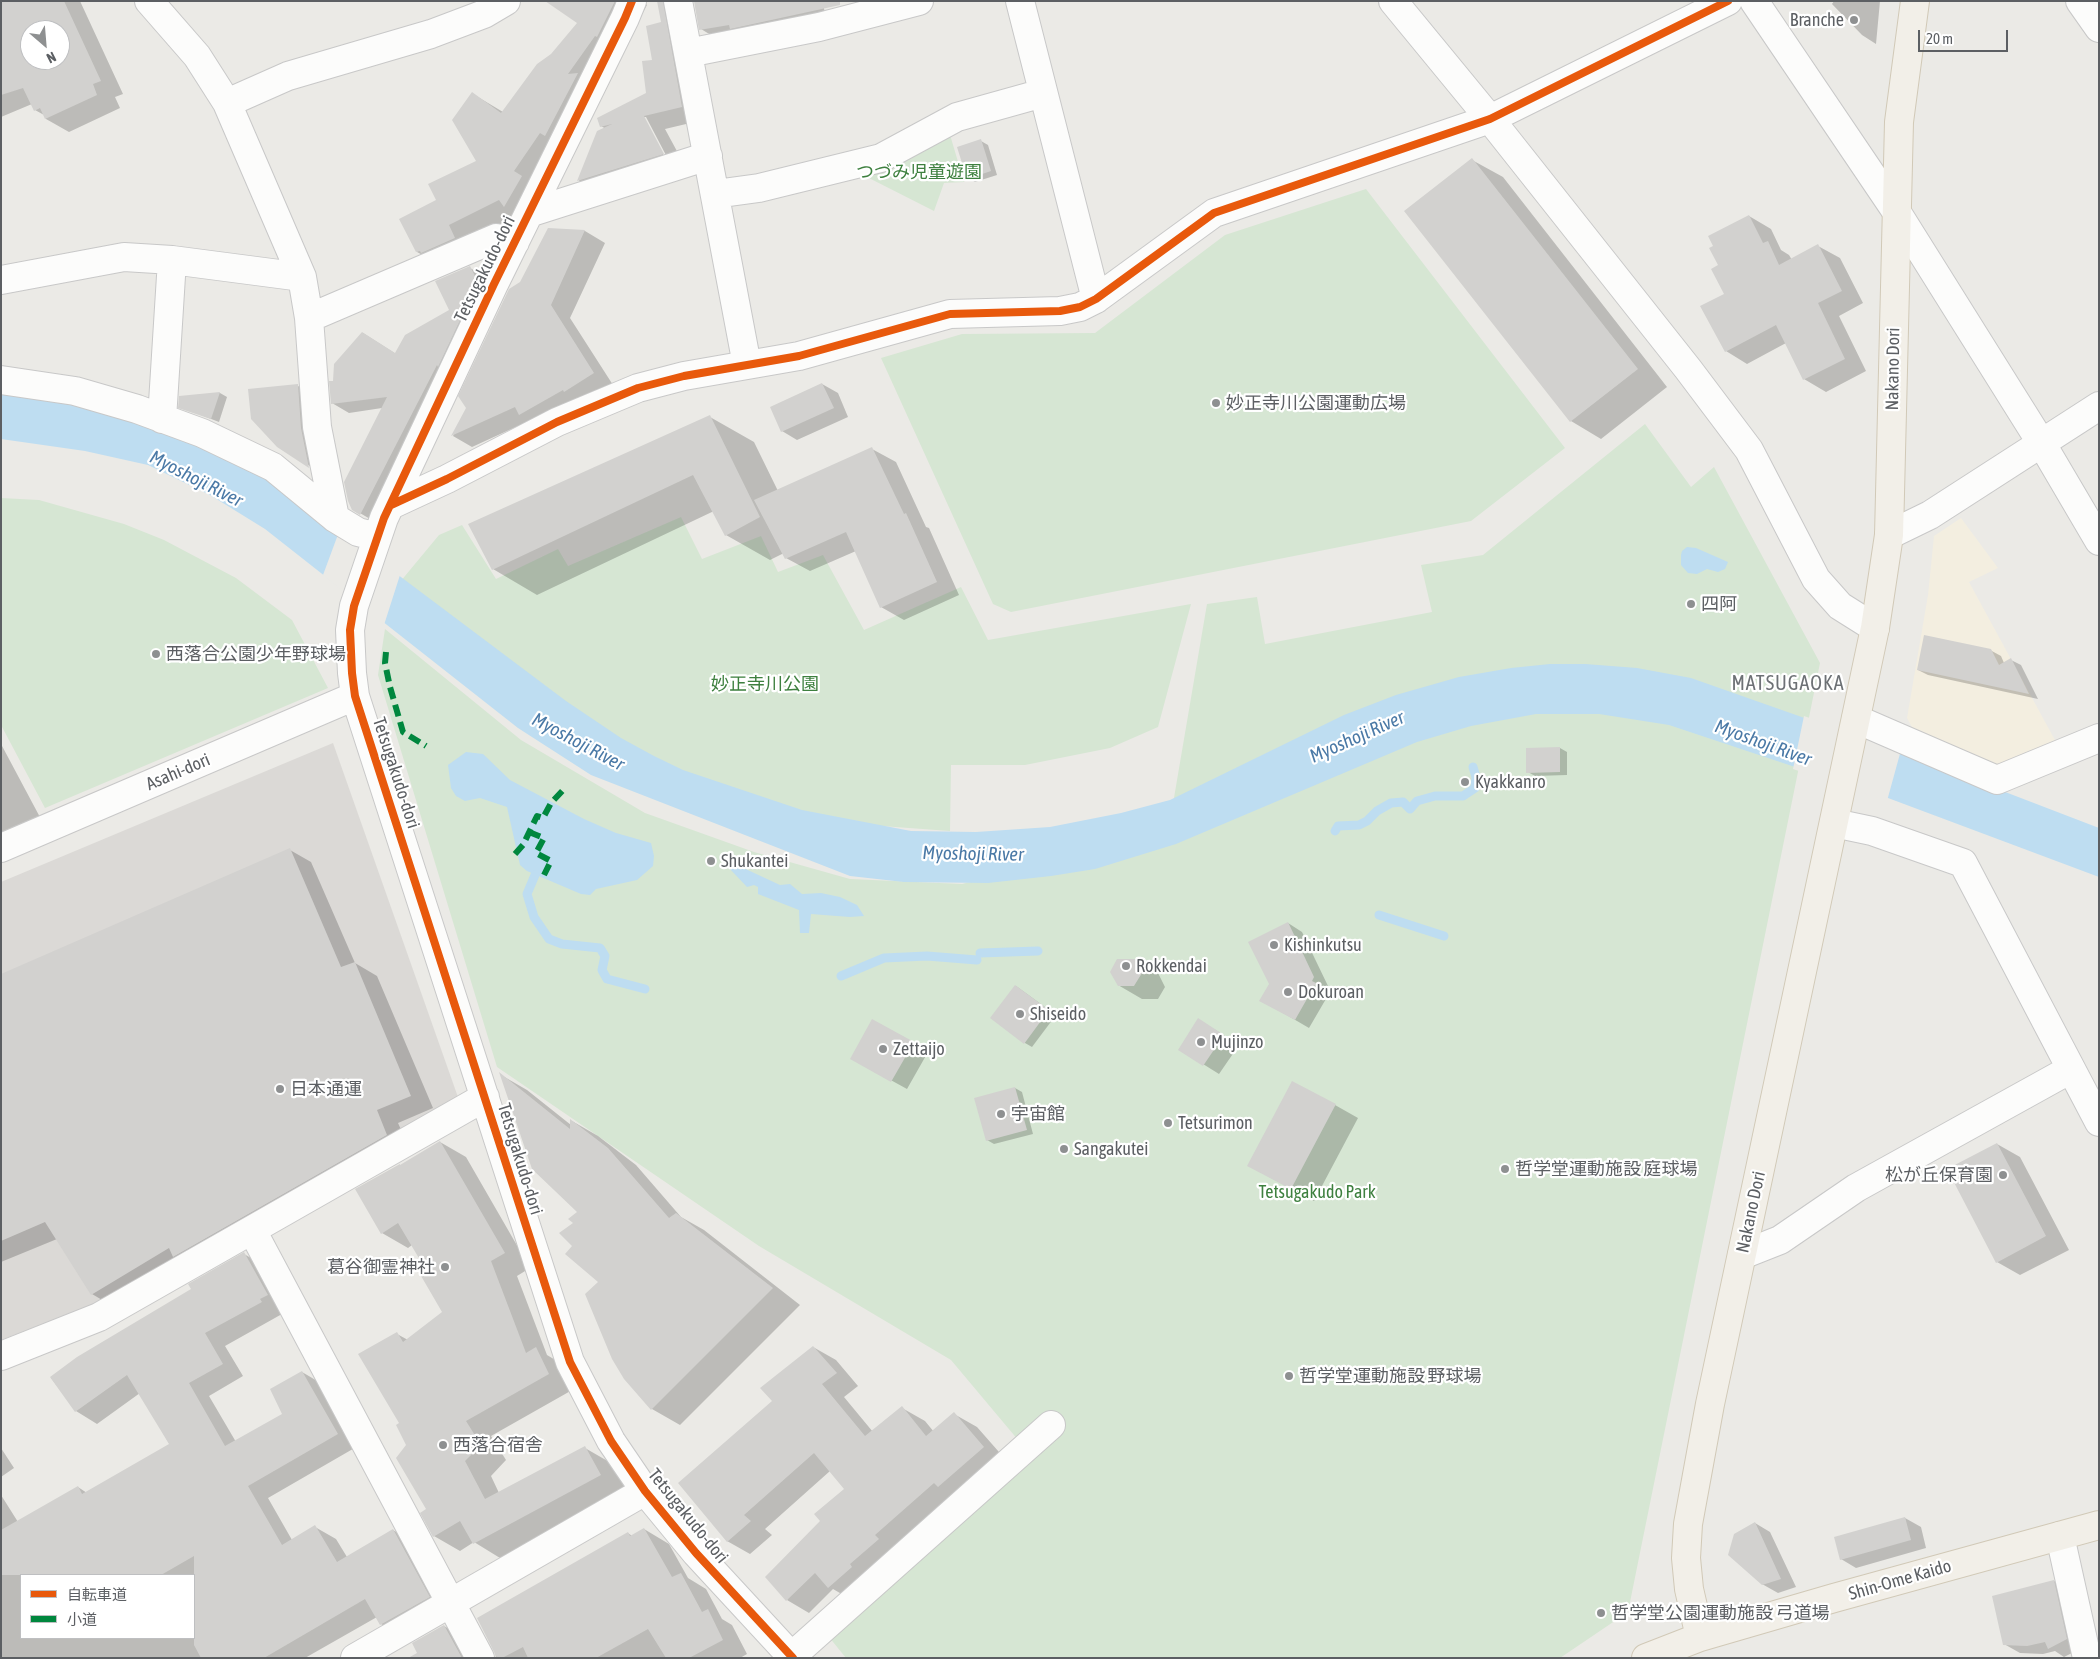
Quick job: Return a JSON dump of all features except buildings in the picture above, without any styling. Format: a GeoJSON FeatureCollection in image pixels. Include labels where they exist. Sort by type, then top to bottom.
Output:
{"type":"FeatureCollection","features":[{"type":"Feature","properties":{"kind":"main road","name":"Nakano Dori"},"geometry":{"type":"LineString","coordinates":[[1700,1637],[1689,1589],[1686,1558],[1688,1524],[1710,1404],[1875,628],[1889,535],[1899,122],[1915,1]]}},
{"type":"Feature","properties":{"kind":"main road","name":"Shin-Ome Kaido"},"geometry":{"type":"LineString","coordinates":[[1646,1658],[1700,1637],[2099,1525]]}},
{"type":"Feature","properties":{"kind":"street"},"geometry":{"type":"LineString","coordinates":[[149,1],[197,56],[227,103],[302,277],[309,318],[317,427],[335,518]]}},
{"type":"Feature","properties":{"kind":"street"},"geometry":{"type":"LineString","coordinates":[[227,103],[288,76],[431,34],[484,14],[506,1]]}},
{"type":"Feature","properties":{"kind":"street","name":"Tetsugakudo-dori"},"geometry":{"type":"LineString","coordinates":[[632,1],[384,518],[354,606],[350,630],[355,696],[570,1362],[611,1441],[645,1490],[696,1552],[792,1657]]}},
{"type":"Feature","properties":{"kind":"street"},"geometry":{"type":"LineString","coordinates":[[678,1],[747,365]]}},
{"type":"Feature","properties":{"kind":"street"},"geometry":{"type":"LineString","coordinates":[[688,54],[819,27],[919,1]]}},
{"type":"Feature","properties":{"kind":"street"},"geometry":{"type":"LineString","coordinates":[[1020,1],[1096,299]]}},
{"type":"Feature","properties":{"kind":"street"},"geometry":{"type":"LineString","coordinates":[[1393,1],[1490,119],[1688,369],[1749,450],[1816,579],[1840,606],[1875,628]]}},
{"type":"Feature","properties":{"kind":"street"},"geometry":{"type":"LineString","coordinates":[[391,505],[447,479],[557,422],[638,388],[684,376],[799,356],[950,314],[1060,312],[1080,307],[1096,299],[1214,213],[1490,119],[1728,1]]}},
{"type":"Feature","properties":{"kind":"street"},"geometry":{"type":"LineString","coordinates":[[1754,1],[1896,211],[2042,444],[2099,541]]}},
{"type":"Feature","properties":{"kind":"street"},"geometry":{"type":"LineString","coordinates":[[2080,1],[2099,28]]}},
{"type":"Feature","properties":{"kind":"street"},"geometry":{"type":"LineString","coordinates":[[715,194],[759,188],[881,158],[957,117],[1043,93]]}},
{"type":"Feature","properties":{"kind":"street"},"geometry":{"type":"LineString","coordinates":[[529,214],[708,156]]}},
{"type":"Feature","properties":{"kind":"street"},"geometry":{"type":"LineString","coordinates":[[309,318],[496,238],[515,242]]}},
{"type":"Feature","properties":{"kind":"street"},"geometry":{"type":"LineString","coordinates":[[1,280],[124,257],[172,260],[302,277]]}},
{"type":"Feature","properties":{"kind":"street"},"geometry":{"type":"LineString","coordinates":[[162,418],[172,260]]}},
{"type":"Feature","properties":{"kind":"street"},"geometry":{"type":"LineString","coordinates":[[1,380],[74,391],[137,409],[202,433],[273,467],[335,518],[358,532],[374,545]]}},
{"type":"Feature","properties":{"kind":"street"},"geometry":{"type":"LineString","coordinates":[[1889,535],[1930,514],[2099,406]]}},
{"type":"Feature","properties":{"kind":"street","name":"Asahi-dori"},"geometry":{"type":"LineString","coordinates":[[1,848],[355,696]]}},
{"type":"Feature","properties":{"kind":"street"},"geometry":{"type":"LineString","coordinates":[[1854,727],[1997,780],[2099,738]]}},
{"type":"Feature","properties":{"kind":"street"},"geometry":{"type":"LineString","coordinates":[[1834,823],[1872,831],[1963,863],[2099,1122]]}},
{"type":"Feature","properties":{"kind":"street"},"geometry":{"type":"LineString","coordinates":[[1742,1255],[1780,1240],[1856,1188],[2071,1069]]}},
{"type":"Feature","properties":{"kind":"street"},"geometry":{"type":"LineString","coordinates":[[1,1356],[99,1317],[486,1097]]}},
{"type":"Feature","properties":{"kind":"street"},"geometry":{"type":"LineString","coordinates":[[252,1230],[480,1658]]}},
{"type":"Feature","properties":{"kind":"street"},"geometry":{"type":"LineString","coordinates":[[792,1657],[1051,1425]]}},
{"type":"Feature","properties":{"kind":"street"},"geometry":{"type":"LineString","coordinates":[[355,1658],[645,1490]]}},
{"type":"Feature","properties":{"kind":"street"},"geometry":{"type":"LineString","coordinates":[[2060,1536],[2087,1658]]}},
{"type":"Feature","properties":{"kind":"shaded area"},"geometry":{"type":"Polygon","coordinates":[[[1961,518],[1998,568],[1969,582],[2056,742],[1998,770],[1918,738],[1907,718],[1928,595],[1934,536],[1961,518]]]}},
{"type":"Feature","properties":{"kind":"shaded area"},"geometry":{"type":"Polygon","coordinates":[[[333,743],[459,1100],[100,1302],[1,1340],[1,882],[333,743]]]}},
{"type":"Feature","properties":{"kind":"green space","name":"つづみ児童遊園"},"geometry":{"type":"Polygon","coordinates":[[[948,128],[964,182],[944,183],[934,211],[861,174],[948,128]]]}},
{"type":"Feature","properties":{"kind":"green space","name":"妙正寺川公園運動広場"},"geometry":{"type":"Polygon","coordinates":[[[1366,189],[1565,448],[1471,521],[1011,612],[993,604],[881,358],[962,334],[1095,333],[1225,235],[1366,189]]]}},
{"type":"Feature","properties":{"kind":"green space","name":"Tetsugakudo Park"},"geometry":{"type":"Polygon","coordinates":[[[1645,424],[1691,487],[1714,467],[1820,663],[1628,1612],[1560,1658],[846,1658],[829,1637],[1029,1453],[951,1360],[759,1246],[497,1067],[378,675],[385,629],[521,740],[645,813],[754,852],[850,879],[962,884],[1168,833],[1207,604],[1257,597],[1265,644],[1432,612],[1421,565],[1483,555],[1645,424]]]}},
{"type":"Feature","properties":{"kind":"green space","name":"西落合公園少年野球場"},"geometry":{"type":"Polygon","coordinates":[[[1,498],[39,500],[124,524],[164,540],[236,578],[292,620],[328,688],[45,808],[1,725],[1,498]]]}},
{"type":"Feature","properties":{"kind":"green space","name":"妙正寺川公園"},"geometry":{"type":"Polygon","coordinates":[[[681,517],[702,559],[761,536],[778,572],[823,555],[864,630],[961,587],[988,640],[1191,604],[1158,727],[1110,748],[1025,765],[951,765],[950,831],[818,819],[680,772],[621,740],[562,703],[400,582],[439,535],[462,525],[496,579],[558,549],[568,566],[681,517]]]}},
{"type":"Feature","properties":{"kind":"water","name":"Myoshoji River"},"geometry":{"type":"Polygon","coordinates":[[[1,387],[96,403],[268,471],[349,538],[566,701],[621,738],[683,770],[802,810],[911,831],[976,832],[1050,827],[1121,813],[1170,800],[1344,715],[1396,695],[1459,677],[1511,668],[1550,664],[1585,664],[1637,668],[1691,678],[1901,752],[2099,828],[2099,877],[1888,798],[1669,725],[1599,714],[1536,714],[1471,726],[1417,742],[1176,844],[1095,869],[988,883],[904,882],[850,876],[591,775],[518,728],[265,529],[210,495],[148,465],[85,451],[1,439],[1,387]]]}},
{"type":"Feature","properties":{"kind":"water"},"geometry":{"type":"Polygon","coordinates":[[[1687,547],[1696,548],[1728,562],[1725,569],[1718,572],[1707,569],[1697,574],[1688,573],[1681,565],[1682,551],[1687,547]]]}},
{"type":"Feature","properties":{"kind":"water"},"geometry":{"type":"Polygon","coordinates":[[[466,752],[483,754],[510,780],[584,819],[616,833],[651,843],[654,856],[653,866],[637,880],[596,889],[590,895],[581,894],[527,871],[520,865],[507,807],[480,798],[465,801],[456,796],[451,788],[448,765],[466,752]]]}},
{"type":"Feature","properties":{"kind":"water"},"geometry":{"type":"Polygon","coordinates":[[[737,865],[780,885],[790,884],[802,894],[821,893],[840,897],[857,905],[864,916],[850,917],[811,914],[809,933],[800,933],[799,910],[758,894],[758,887],[754,885],[747,887],[730,869],[737,865]]]}},
{"type":"Feature","properties":{"kind":"pier"},"geometry":{"type":"Polygon","coordinates":[[[340,529],[400,575],[384,625],[323,575],[340,529]]]}},
{"type":"Feature","properties":{"kind":"pier"},"geometry":{"type":"Polygon","coordinates":[[[1804,716],[1901,750],[1887,801],[1793,769],[1804,716]]]}},
{"type":"Feature","properties":{"kind":"waterway"},"geometry":{"type":"LineString","coordinates":[[1335,831],[1338,826],[1359,825],[1391,803],[1403,802],[1410,809],[1417,801],[1435,796],[1463,796],[1475,788],[1476,777],[1473,767]]}},
{"type":"Feature","properties":{"kind":"waterway"},"geometry":{"type":"LineString","coordinates":[[535,875],[527,894],[534,917],[549,939],[562,944],[600,948],[605,956],[602,970],[607,979],[645,989]]}},
{"type":"Feature","properties":{"kind":"waterway"},"geometry":{"type":"LineString","coordinates":[[1379,915],[1444,936]]}},
{"type":"Feature","properties":{"kind":"waterway"},"geometry":{"type":"LineString","coordinates":[[980,953],[1038,951]]}},
{"type":"Feature","properties":{"kind":"waterway"},"geometry":{"type":"LineString","coordinates":[[841,976],[884,958],[927,956],[977,960]]}},
{"type":"Feature","properties":{"kind":"marked path"},"geometry":{"type":"LineString","coordinates":[[386,652],[385,663],[390,687],[403,732],[426,746]]}},
{"type":"Feature","properties":{"kind":"marked path"},"geometry":{"type":"LineString","coordinates":[[515,854],[523,845],[537,816],[543,818],[551,803],[566,787]]}},
{"type":"Feature","properties":{"kind":"marked path"},"geometry":{"type":"LineString","coordinates":[[529,832],[544,838],[536,853],[551,861],[544,875]]}},
{"type":"Feature","properties":{"kind":"cycle path"},"geometry":{"type":"LineString","coordinates":[[632,1],[494,284],[384,518],[354,606],[350,630],[352,673],[355,696],[570,1362],[611,1441],[645,1491],[696,1553],[793,1658]]}},
{"type":"Feature","properties":{"kind":"cycle path"},"geometry":{"type":"LineString","coordinates":[[391,505],[447,479],[557,422],[638,388],[684,376],[799,356],[950,314],[1060,311],[1080,307],[1096,299],[1214,213],[1490,119],[1728,1]]}},
{"type":"Feature","properties":{"kind":"place","name":"Branche"},"geometry":{"type":"Point","coordinates":[1854,20]}},
{"type":"Feature","properties":{"kind":"place","name":"妙正寺川公園運動広場"},"geometry":{"type":"Point","coordinates":[1216,403]}},
{"type":"Feature","properties":{"kind":"place","name":"四阿"},"geometry":{"type":"Point","coordinates":[1691,604]}},
{"type":"Feature","properties":{"kind":"place","name":"西落合公園少年野球場"},"geometry":{"type":"Point","coordinates":[156,654]}},
{"type":"Feature","properties":{"kind":"place","name":"Kyakkanro"},"geometry":{"type":"Point","coordinates":[1465,782]}},
{"type":"Feature","properties":{"kind":"place","name":"Shukantei"},"geometry":{"type":"Point","coordinates":[711,861]}},
{"type":"Feature","properties":{"kind":"place","name":"Kishinkutsu"},"geometry":{"type":"Point","coordinates":[1274,945]}},
{"type":"Feature","properties":{"kind":"place","name":"Rokkendai"},"geometry":{"type":"Point","coordinates":[1126,966]}},
{"type":"Feature","properties":{"kind":"place","name":"Dokuroan"},"geometry":{"type":"Point","coordinates":[1288,992]}},
{"type":"Feature","properties":{"kind":"place","name":"Shiseido"},"geometry":{"type":"Point","coordinates":[1020,1014]}},
{"type":"Feature","properties":{"kind":"place","name":"Mujinzo"},"geometry":{"type":"Point","coordinates":[1201,1042]}},
{"type":"Feature","properties":{"kind":"place","name":"Zettaijo"},"geometry":{"type":"Point","coordinates":[883,1049]}},
{"type":"Feature","properties":{"kind":"place","name":"日本通運"},"geometry":{"type":"Point","coordinates":[280,1089]}},
{"type":"Feature","properties":{"kind":"place","name":"宇宙館"},"geometry":{"type":"Point","coordinates":[1001,1114]}},
{"type":"Feature","properties":{"kind":"place","name":"Tetsurimon"},"geometry":{"type":"Point","coordinates":[1168,1123]}},
{"type":"Feature","properties":{"kind":"place","name":"Sangakutei"},"geometry":{"type":"Point","coordinates":[1064,1149]}},
{"type":"Feature","properties":{"kind":"place","name":"哲学堂運動施設 庭球場"},"geometry":{"type":"Point","coordinates":[1505,1169]}},
{"type":"Feature","properties":{"kind":"place","name":"松が丘保育園"},"geometry":{"type":"Point","coordinates":[2003,1175]}},
{"type":"Feature","properties":{"kind":"place","name":"葛谷御霊神社"},"geometry":{"type":"Point","coordinates":[445,1267]}},
{"type":"Feature","properties":{"kind":"place","name":"哲学堂運動施設 野球場"},"geometry":{"type":"Point","coordinates":[1289,1376]}},
{"type":"Feature","properties":{"kind":"place","name":"西落合宿舎"},"geometry":{"type":"Point","coordinates":[443,1445]}},
{"type":"Feature","properties":{"kind":"place","name":"哲学堂公園運動施設 弓道場"},"geometry":{"type":"Point","coordinates":[1601,1613]}},
{"type":"Feature","properties":{"kind":"district","name":"MATSUGAOKA"},"geometry":{"type":"Point","coordinates":[1788,684]}}]}
